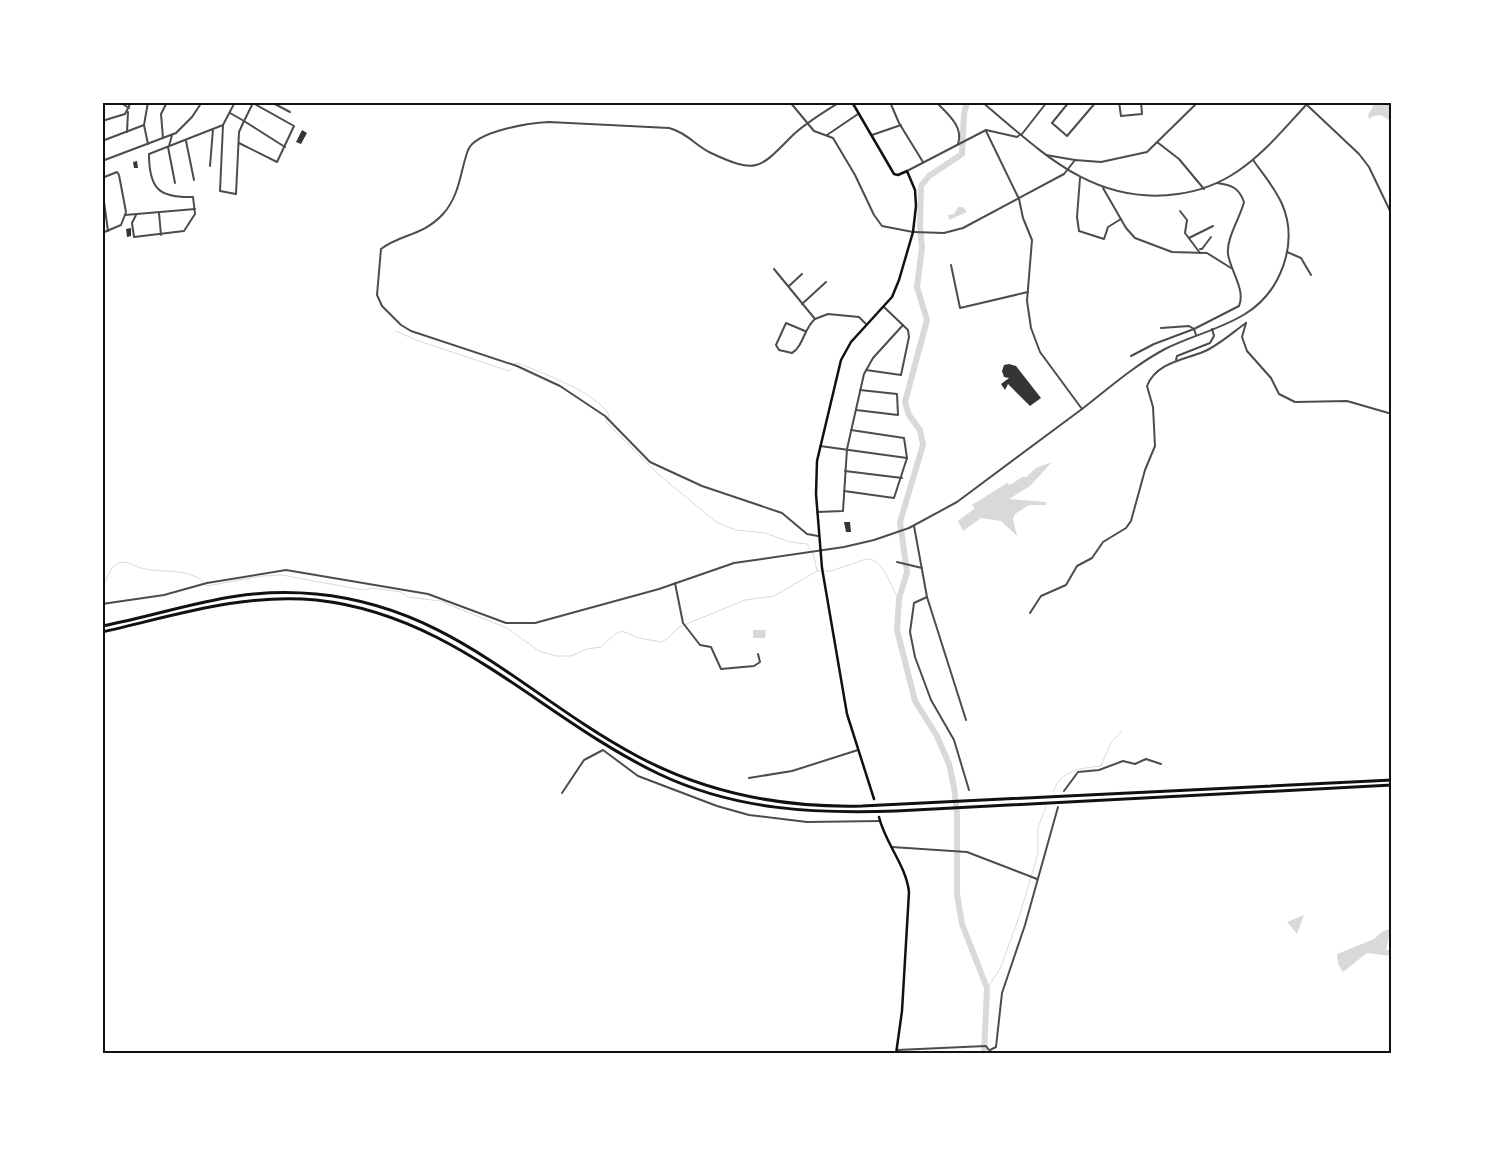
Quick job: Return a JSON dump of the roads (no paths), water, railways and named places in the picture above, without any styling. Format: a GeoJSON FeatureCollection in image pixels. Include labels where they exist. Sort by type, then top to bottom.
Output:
{"type":"FeatureCollection","features":[{"type":"Feature","properties":{"kind":"highway"},"geometry":{"type":"LineString","coordinates":[[102,626],[184,605],[235,595],[291,592],[354,600],[399,613],[443,632],[490,659],[626,750],[662,769],[703,785],[742,796],[791,805],[862,806],[1392,780]]}},
{"type":"Feature","properties":{"kind":"highway"},"geometry":{"type":"LineString","coordinates":[[102,632],[207,606],[236,601],[290,599],[358,607],[397,619],[441,638],[487,664],[614,750],[660,774],[701,791],[741,802],[791,810],[843,812],[947,808],[1392,785]]}},
{"type":"Feature","properties":{"kind":"main road"},"geometry":{"type":"LineString","coordinates":[[852,102],[894,174],[898,175],[907,171],[916,197],[915,232],[898,285],[884,307],[851,342],[841,360],[819,446],[816,476],[818,536],[822,568],[847,714],[874,799]]}},
{"type":"Feature","properties":{"kind":"main road"},"geometry":{"type":"LineString","coordinates":[[879,817],[890,846],[906,877],[909,892],[896,1052]]}},
{"type":"Feature","properties":{"kind":"street"},"geometry":{"type":"LineString","coordinates":[[127,132],[128,112],[131,102]]}},
{"type":"Feature","properties":{"kind":"street"},"geometry":{"type":"LineString","coordinates":[[148,102],[144,125],[148,144]]}},
{"type":"Feature","properties":{"kind":"street"},"geometry":{"type":"LineString","coordinates":[[163,138],[161,114],[167,102]]}},
{"type":"Feature","properties":{"kind":"street"},"geometry":{"type":"LineString","coordinates":[[102,161],[172,135],[182,128],[202,102]]}},
{"type":"Feature","properties":{"kind":"street"},"geometry":{"type":"LineString","coordinates":[[235,102],[223,125],[220,191],[236,194],[239,132],[253,103],[294,126],[277,162],[239,144]]}},
{"type":"Feature","properties":{"kind":"street"},"geometry":{"type":"LineString","coordinates":[[271,102],[290,112]]}},
{"type":"Feature","properties":{"kind":"street"},"geometry":{"type":"LineString","coordinates":[[790,102],[806,124],[816,133],[833,138],[877,220],[887,228],[926,234],[944,233],[963,228],[1019,199],[1068,169],[1075,160]]}},
{"type":"Feature","properties":{"kind":"street"},"geometry":{"type":"LineString","coordinates":[[818,536],[807,534],[782,513],[702,486],[650,462],[610,420],[577,396],[517,366],[411,331],[382,306],[377,295],[381,249],[428,227],[448,208],[461,181],[469,149],[478,138],[539,122],[669,128],[683,132],[711,153],[754,166],[771,158],[806,124],[840,102]]}},
{"type":"Feature","properties":{"kind":"street"},"geometry":{"type":"LineString","coordinates":[[890,102],[900,125],[923,162]]}},
{"type":"Feature","properties":{"kind":"street"},"geometry":{"type":"LineString","coordinates":[[936,102],[957,126],[960,132],[960,143]]}},
{"type":"Feature","properties":{"kind":"street"},"geometry":{"type":"LineString","coordinates":[[982,102],[1046,155],[1080,178],[1103,188],[1146,196],[1171,195],[1204,189],[1217,183],[1253,160],[1308,104],[1359,154],[1369,167],[1392,215]]}},
{"type":"Feature","properties":{"kind":"street"},"geometry":{"type":"LineString","coordinates":[[907,171],[986,130],[1017,137],[1047,102]]}},
{"type":"Feature","properties":{"kind":"street"},"geometry":{"type":"LineString","coordinates":[[1069,102],[1052,122],[1067,136],[1096,102]]}},
{"type":"Feature","properties":{"kind":"street"},"geometry":{"type":"LineString","coordinates":[[1119,102],[1121,116],[1142,114],[1141,102]]}},
{"type":"Feature","properties":{"kind":"street"},"geometry":{"type":"LineString","coordinates":[[1165,102],[1170,102]]}},
{"type":"Feature","properties":{"kind":"street"},"geometry":{"type":"LineString","coordinates":[[1046,155],[1101,162],[1147,152],[1198,102]]}},
{"type":"Feature","properties":{"kind":"street"},"geometry":{"type":"LineString","coordinates":[[121,103],[129,108]]}},
{"type":"Feature","properties":{"kind":"street"},"geometry":{"type":"LineString","coordinates":[[102,121],[128,112]]}},
{"type":"Feature","properties":{"kind":"street"},"geometry":{"type":"LineString","coordinates":[[230,113],[284,147]]}},
{"type":"Feature","properties":{"kind":"street"},"geometry":{"type":"LineString","coordinates":[[827,135],[858,114]]}},
{"type":"Feature","properties":{"kind":"street"},"geometry":{"type":"LineString","coordinates":[[102,141],[144,125]]}},
{"type":"Feature","properties":{"kind":"street"},"geometry":{"type":"LineString","coordinates":[[136,215],[132,222],[134,238],[184,231],[195,214],[192,197],[168,196],[156,186],[149,154],[223,125]]}},
{"type":"Feature","properties":{"kind":"street"},"geometry":{"type":"LineString","coordinates":[[871,135],[900,125]]}},
{"type":"Feature","properties":{"kind":"street"},"geometry":{"type":"LineString","coordinates":[[210,166],[213,129]]}},
{"type":"Feature","properties":{"kind":"street"},"geometry":{"type":"LineString","coordinates":[[986,130],[1019,199],[1023,218],[1032,240],[1028,316],[1034,338],[1045,359],[1082,408]]}},
{"type":"Feature","properties":{"kind":"street"},"geometry":{"type":"LineString","coordinates":[[172,135],[169,146],[175,183]]}},
{"type":"Feature","properties":{"kind":"street"},"geometry":{"type":"LineString","coordinates":[[186,140],[194,180]]}},
{"type":"Feature","properties":{"kind":"street"},"geometry":{"type":"LineString","coordinates":[[1157,142],[1179,159],[1204,189]]}},
{"type":"Feature","properties":{"kind":"street"},"geometry":{"type":"LineString","coordinates":[[102,604],[164,595],[207,582],[286,570],[428,594],[498,622],[523,625],[540,622],[675,583],[739,561],[859,544],[909,528],[945,511],[981,486],[1147,360],[1240,317],[1260,302],[1276,282],[1287,252],[1288,229],[1283,206],[1272,186],[1253,160]]}},
{"type":"Feature","properties":{"kind":"street"},"geometry":{"type":"LineString","coordinates":[[102,178],[117,172],[119,174],[125,215],[120,225],[102,233]]}},
{"type":"Feature","properties":{"kind":"street"},"geometry":{"type":"LineString","coordinates":[[1080,178],[1079,231],[1104,239],[1108,227],[1121,219]]}},
{"type":"Feature","properties":{"kind":"street"},"geometry":{"type":"LineString","coordinates":[[1131,356],[1149,346],[1194,329],[1239,306],[1242,297],[1231,268],[1228,242],[1244,202],[1241,192],[1236,188],[1217,183]]}},
{"type":"Feature","properties":{"kind":"street"},"geometry":{"type":"LineString","coordinates":[[102,187],[108,231]]}},
{"type":"Feature","properties":{"kind":"street"},"geometry":{"type":"LineString","coordinates":[[1103,188],[1121,219],[1135,238],[1172,252],[1200,253],[1212,256],[1231,268]]}},
{"type":"Feature","properties":{"kind":"street"},"geometry":{"type":"LineString","coordinates":[[125,215],[194,210]]}},
{"type":"Feature","properties":{"kind":"street"},"geometry":{"type":"LineString","coordinates":[[1180,211],[1187,220],[1185,230],[1200,253]]}},
{"type":"Feature","properties":{"kind":"street"},"geometry":{"type":"LineString","coordinates":[[102,215],[106,213]]}},
{"type":"Feature","properties":{"kind":"street"},"geometry":{"type":"LineString","coordinates":[[159,213],[161,235]]}},
{"type":"Feature","properties":{"kind":"street"},"geometry":{"type":"LineString","coordinates":[[1189,238],[1213,226]]}},
{"type":"Feature","properties":{"kind":"street"},"geometry":{"type":"LineString","coordinates":[[1199,249],[1211,237]]}},
{"type":"Feature","properties":{"kind":"street"},"geometry":{"type":"LineString","coordinates":[[1287,252],[1301,258],[1311,275]]}},
{"type":"Feature","properties":{"kind":"street"},"geometry":{"type":"LineString","coordinates":[[951,265],[960,308],[1028,292]]}},
{"type":"Feature","properties":{"kind":"street"},"geometry":{"type":"LineString","coordinates":[[774,269],[815,319]]}},
{"type":"Feature","properties":{"kind":"street"},"geometry":{"type":"LineString","coordinates":[[789,287],[802,274]]}},
{"type":"Feature","properties":{"kind":"street"},"geometry":{"type":"LineString","coordinates":[[802,304],[826,282]]}},
{"type":"Feature","properties":{"kind":"street"},"geometry":{"type":"LineString","coordinates":[[866,370],[901,375],[909,337],[908,330],[884,307]]}},
{"type":"Feature","properties":{"kind":"street"},"geometry":{"type":"LineString","coordinates":[[805,331],[786,323],[776,346],[779,350],[792,353],[796,351],[808,325],[815,319],[828,314],[859,317],[867,325]]}},
{"type":"Feature","properties":{"kind":"street"},"geometry":{"type":"LineString","coordinates":[[1030,613],[1041,596],[1066,585],[1077,566],[1092,558],[1103,542],[1126,528],[1131,521],[1145,470],[1155,446],[1153,406],[1148,386],[1159,370],[1176,361],[1204,352],[1246,323],[1242,337],[1247,351],[1271,378],[1278,394],[1295,402],[1347,401],[1392,414]]}},
{"type":"Feature","properties":{"kind":"street"},"geometry":{"type":"LineString","coordinates":[[817,512],[843,511],[850,430],[866,370],[873,358],[903,326]]}},
{"type":"Feature","properties":{"kind":"street"},"geometry":{"type":"LineString","coordinates":[[1161,328],[1189,326],[1194,329],[1196,336]]}},
{"type":"Feature","properties":{"kind":"street"},"geometry":{"type":"LineString","coordinates":[[1176,361],[1177,356],[1210,343],[1214,336],[1212,330]]}},
{"type":"Feature","properties":{"kind":"street"},"geometry":{"type":"LineString","coordinates":[[855,410],[898,415],[897,394],[860,390]]}},
{"type":"Feature","properties":{"kind":"street"},"geometry":{"type":"LineString","coordinates":[[844,491],[894,498],[907,458],[904,438],[850,430]]}},
{"type":"Feature","properties":{"kind":"street"},"geometry":{"type":"LineString","coordinates":[[819,446],[907,458]]}},
{"type":"Feature","properties":{"kind":"street"},"geometry":{"type":"LineString","coordinates":[[845,471],[902,478]]}},
{"type":"Feature","properties":{"kind":"street"},"geometry":{"type":"LineString","coordinates":[[914,526],[926,598],[966,720]]}},
{"type":"Feature","properties":{"kind":"street"},"geometry":{"type":"LineString","coordinates":[[897,562],[922,568]]}},
{"type":"Feature","properties":{"kind":"street"},"geometry":{"type":"LineString","coordinates":[[675,583],[682,623],[700,645],[711,647],[721,669],[754,666],[760,662],[758,654]]}},
{"type":"Feature","properties":{"kind":"street"},"geometry":{"type":"LineString","coordinates":[[926,598],[914,603],[910,632],[915,657],[931,700],[947,731],[954,740],[969,790]]}},
{"type":"Feature","properties":{"kind":"street"},"geometry":{"type":"LineString","coordinates":[[562,793],[584,760],[603,750],[639,775],[718,806],[749,815],[807,822],[880,821]]}},
{"type":"Feature","properties":{"kind":"street"},"geometry":{"type":"LineString","coordinates":[[749,778],[811,766],[858,750]]}},
{"type":"Feature","properties":{"kind":"street"},"geometry":{"type":"LineString","coordinates":[[1064,791],[1078,772],[1099,770],[1123,761],[1135,764],[1146,759],[1161,764]]}},
{"type":"Feature","properties":{"kind":"street"},"geometry":{"type":"LineString","coordinates":[[990,1050],[996,1047],[1002,992],[1019,947],[1058,807]]}},
{"type":"Feature","properties":{"kind":"street"},"geometry":{"type":"LineString","coordinates":[[890,846],[967,852],[1037,879]]}},
{"type":"Feature","properties":{"kind":"street"},"geometry":{"type":"LineString","coordinates":[[896,1052],[986,1046],[992,1054]]}},
{"type":"Feature","properties":{"kind":"waterway"},"geometry":{"type":"LineString","coordinates":[[967,102],[964,114],[962,154],[929,176],[921,186],[920,227],[922,248],[917,287],[927,320],[905,402],[909,415],[920,430],[923,445],[900,522],[907,572],[899,599],[897,630],[915,701],[937,736],[949,764],[954,787],[957,814],[957,894],[962,924],[987,988],[984,1054]]}},
{"type":"Feature","properties":{"kind":"waterway"},"geometry":{"type":"LineString","coordinates":[[396,331],[416,340],[509,371],[512,369]]}},
{"type":"Feature","properties":{"kind":"waterway"},"geometry":{"type":"LineString","coordinates":[[514,364],[517,363],[553,377],[594,399],[609,415],[606,421],[608,424],[657,473],[716,522],[736,530],[765,533],[790,542],[807,544],[814,556],[817,571]]}},
{"type":"Feature","properties":{"kind":"waterway"},"geometry":{"type":"LineString","coordinates":[[102,589],[113,567],[125,562],[149,570],[185,573],[200,580],[207,586],[262,576],[282,575],[363,590],[373,588],[401,592],[408,597],[440,601],[507,628],[539,651],[556,656],[571,656],[587,649],[601,647],[615,634],[622,631],[639,638],[661,642],[678,628],[745,600],[774,596],[817,571],[831,571],[866,559],[872,560],[882,568],[899,599]]}},
{"type":"Feature","properties":{"kind":"waterway"},"geometry":{"type":"LineString","coordinates":[[1053,792],[1066,774],[1079,769],[1101,766],[1110,744],[1121,732]]}},
{"type":"Feature","properties":{"kind":"waterway"},"geometry":{"type":"LineString","coordinates":[[987,988],[1000,969],[1019,917],[1038,854],[1038,828],[1046,806]]}}]}
